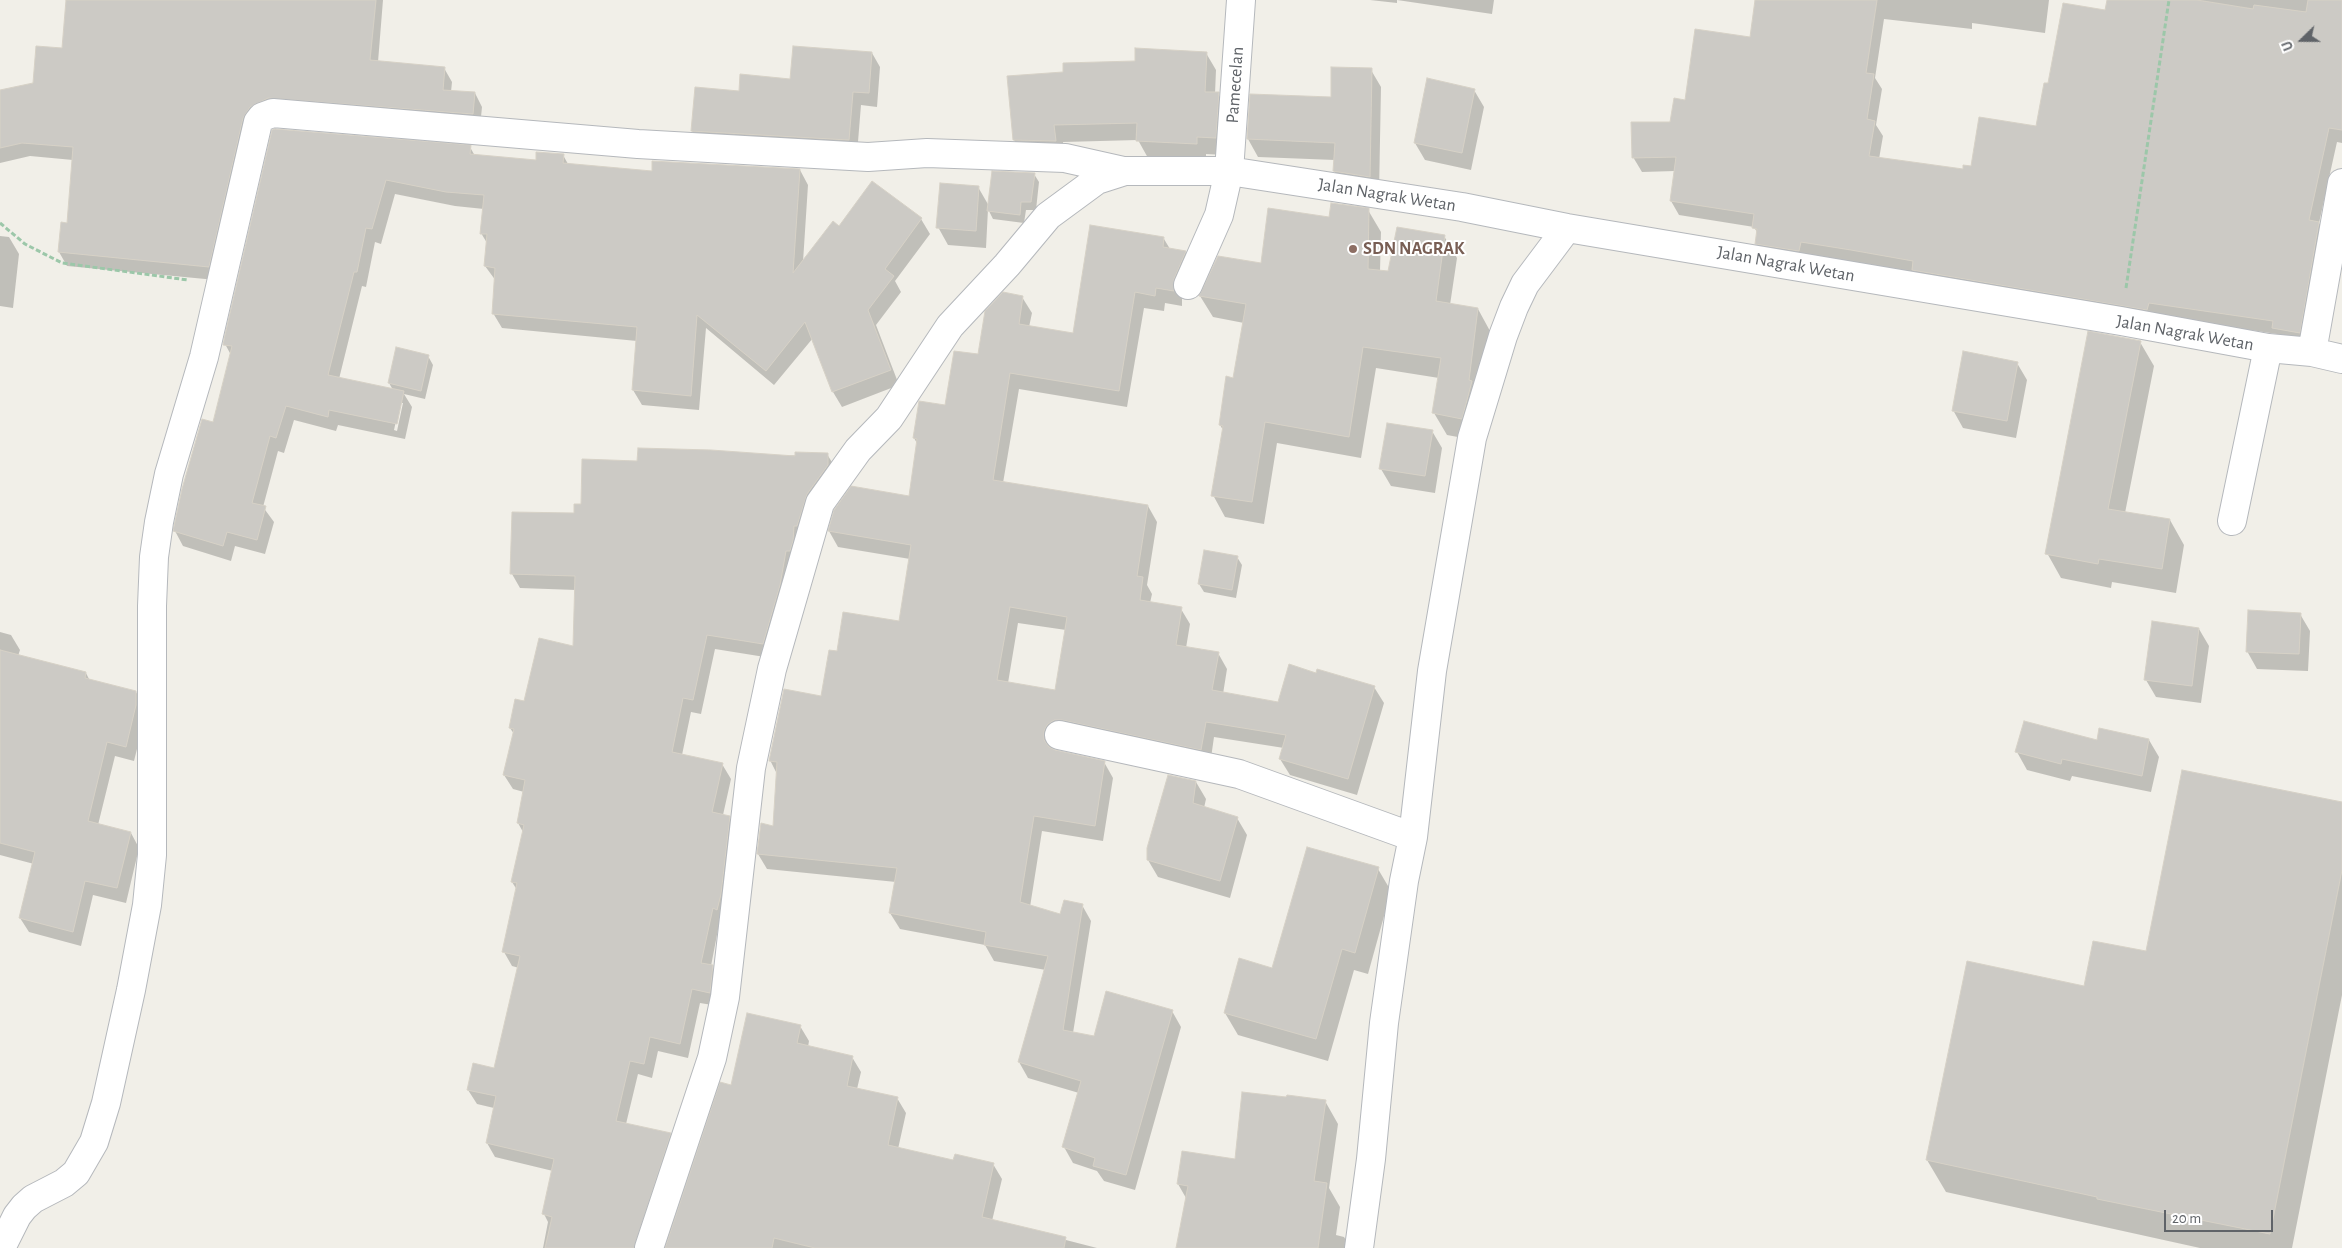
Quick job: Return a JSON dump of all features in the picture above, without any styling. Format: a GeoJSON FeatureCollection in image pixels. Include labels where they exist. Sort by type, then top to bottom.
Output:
{"type":"FeatureCollection","features":[{"type":"Feature","properties":{"kind":"street","name":"Pamecelan"},"geometry":{"type":"LineString","coordinates":[[1188,285],[1219,215],[1229,171],[1241,0]]}},
{"type":"Feature","properties":{"kind":"street"},"geometry":{"type":"LineString","coordinates":[[1,1248],[17,1216],[24,1207],[64,1183],[76,1173],[87,1158],[106,1103],[131,990],[149,888],[152,855],[154,557],[169,474],[204,357],[258,122],[262,117],[273,114],[638,144],[868,157],[927,153],[1065,158],[1125,171]]}},
{"type":"Feature","properties":{"kind":"street","name":"Jalan Nagrak Wetan"},"geometry":{"type":"LineString","coordinates":[[1125,171],[1229,171],[1462,207],[1568,228],[2121,321],[2268,348],[2312,352],[2342,359]]}},
{"type":"Feature","properties":{"kind":"street"},"geometry":{"type":"LineString","coordinates":[[649,1248],[712,1058],[725,998],[751,768],[772,669],[820,503],[858,450],[889,418],[950,326],[1007,266],[1048,216],[1096,180],[1125,171]]}},
{"type":"Feature","properties":{"kind":"street"},"geometry":{"type":"LineString","coordinates":[[2312,352],[2342,183]]}},
{"type":"Feature","properties":{"kind":"street"},"geometry":{"type":"LineString","coordinates":[[1359,1248],[1372,1159],[1384,1023],[1412,837],[1432,671],[1472,438],[1503,336],[1514,307],[1525,284],[1568,228]]}},
{"type":"Feature","properties":{"kind":"street"},"geometry":{"type":"LineString","coordinates":[[2232,521],[2268,348]]}},
{"type":"Feature","properties":{"kind":"street"},"geometry":{"type":"LineString","coordinates":[[1058,735],[1239,774],[1412,837]]}},
{"type":"Feature","properties":{"kind":"path"},"geometry":{"type":"LineString","coordinates":[[2121,321],[2169,0]]}},
{"type":"Feature","properties":{"kind":"path"},"geometry":{"type":"LineString","coordinates":[[0,223],[25,244],[62,263],[221,284]]}},
{"type":"Feature","properties":{"kind":"building"},"geometry":{"type":"Polygon","coordinates":[[[66,0],[376,0],[370,60],[445,67],[443,90],[475,92],[473,114],[268,98],[250,107],[243,118],[209,267],[58,252],[61,222],[67,223],[73,147],[22,143],[0,148],[0,90],[33,83],[36,46],[62,48],[66,0]]]}},
{"type":"Feature","properties":{"kind":"building"},"geometry":{"type":"Polygon","coordinates":[[[1755,0],[1877,0],[1866,73],[1874,74],[1867,119],[1875,121],[1869,156],[1963,169],[1963,165],[1971,166],[1979,117],[2036,126],[2044,83],[2048,83],[2063,3],[2105,10],[2107,0],[2197,0],[2253,9],[2254,5],[2306,12],[2308,0],[2342,0],[2342,130],[2329,128],[2309,220],[2319,222],[2300,333],[2272,328],[2273,321],[2149,303],[2147,310],[1912,270],[1913,261],[1851,250],[1801,242],[1799,251],[1755,244],[1757,229],[1752,228],[1754,214],[1670,201],[1676,157],[1632,158],[1631,122],[1670,122],[1674,98],[1685,100],[1695,29],[1750,37],[1755,0]]]}},
{"type":"Feature","properties":{"kind":"building"},"geometry":{"type":"Polygon","coordinates":[[[793,46],[872,52],[869,93],[853,92],[849,140],[691,131],[695,87],[739,91],[740,74],[790,79],[793,46]]]}},
{"type":"Feature","properties":{"kind":"building"},"geometry":{"type":"Polygon","coordinates":[[[1135,48],[1207,52],[1205,92],[1219,92],[1216,138],[1197,137],[1197,144],[1136,141],[1137,123],[1054,125],[1056,141],[1013,140],[1007,76],[1063,72],[1063,63],[1135,61],[1135,48]]]}},
{"type":"Feature","properties":{"kind":"building"},"geometry":{"type":"Polygon","coordinates":[[[1331,67],[1372,68],[1370,177],[1333,171],[1335,143],[1247,139],[1250,94],[1331,97],[1331,67]]]}},
{"type":"Feature","properties":{"kind":"building"},"geometry":{"type":"Polygon","coordinates":[[[1427,78],[1475,89],[1462,153],[1414,143],[1427,78]]]}},
{"type":"Feature","properties":{"kind":"building"},"geometry":{"type":"Polygon","coordinates":[[[272,130],[471,145],[470,154],[536,160],[536,152],[564,154],[563,163],[652,171],[652,161],[800,169],[793,273],[833,221],[839,226],[872,181],[922,218],[885,269],[894,276],[868,310],[891,370],[832,392],[805,322],[766,371],[697,315],[691,396],[632,390],[637,327],[492,314],[495,268],[484,266],[487,234],[480,234],[484,195],[446,192],[386,180],[372,229],[366,228],[357,272],[354,272],[328,375],[404,391],[397,424],[329,410],[328,417],[286,406],[276,438],[270,436],[252,503],[266,506],[257,540],[227,532],[223,546],[173,531],[182,489],[202,419],[213,422],[232,346],[223,345],[225,335],[272,130]]]}},
{"type":"Feature","properties":{"kind":"building"},"geometry":{"type":"Polygon","coordinates":[[[992,171],[1035,173],[1031,202],[1021,202],[1020,215],[987,211],[992,171]]]}},
{"type":"Feature","properties":{"kind":"building"},"geometry":{"type":"Polygon","coordinates":[[[940,183],[979,186],[976,231],[936,228],[940,183]]]}},
{"type":"Feature","properties":{"kind":"building"},"geometry":{"type":"Polygon","coordinates":[[[1331,203],[1369,208],[1368,269],[1388,271],[1397,227],[1445,235],[1436,301],[1478,308],[1469,380],[1472,381],[1462,419],[1432,413],[1441,358],[1363,347],[1349,437],[1265,422],[1252,502],[1211,496],[1223,426],[1219,425],[1226,376],[1233,378],[1246,304],[1199,296],[1218,256],[1261,263],[1268,208],[1329,217],[1331,203]]]}},
{"type":"Feature","properties":{"kind":"building"},"geometry":{"type":"Polygon","coordinates":[[[1090,225],[1164,237],[1163,247],[1186,251],[1174,279],[1174,291],[1156,288],[1155,296],[1135,292],[1119,391],[1010,373],[993,480],[1148,505],[1137,576],[1143,577],[1140,600],[1182,607],[1176,645],[1219,652],[1212,690],[1278,702],[1289,664],[1316,673],[1317,669],[1375,686],[1348,779],[1279,759],[1286,735],[1206,722],[1201,750],[1062,720],[1054,720],[1047,725],[1044,731],[1044,740],[1049,747],[1105,761],[1095,826],[1034,816],[1020,902],[1060,914],[1064,900],[1083,904],[1063,1030],[1094,1036],[1106,991],[1173,1010],[1126,1175],[1093,1166],[1095,1158],[1062,1147],[1081,1081],[1018,1062],[1048,956],[984,945],[986,932],[889,913],[897,868],[757,854],[761,823],[773,826],[777,762],[769,761],[784,689],[821,696],[829,650],[837,651],[843,612],[899,621],[911,545],[828,531],[834,510],[851,486],[909,496],[917,439],[913,438],[919,401],[945,405],[954,351],[978,354],[985,311],[1003,292],[1023,296],[1019,324],[1073,333],[1090,225]],[[1010,607],[997,680],[1055,690],[1067,617],[1010,607]]]}},
{"type":"Feature","properties":{"kind":"building"},"geometry":{"type":"Polygon","coordinates":[[[2088,331],[2141,341],[2108,509],[2170,519],[2162,569],[2099,559],[2098,564],[2045,554],[2088,331]]]}},
{"type":"Feature","properties":{"kind":"building"},"geometry":{"type":"Polygon","coordinates":[[[396,347],[429,355],[421,391],[388,383],[396,347]]]}},
{"type":"Feature","properties":{"kind":"building"},"geometry":{"type":"Polygon","coordinates":[[[1963,351],[2018,362],[2007,421],[1952,411],[1963,351]]]}},
{"type":"Feature","properties":{"kind":"building"},"geometry":{"type":"Polygon","coordinates":[[[1387,423],[1433,430],[1425,476],[1379,469],[1387,423]]]}},
{"type":"Feature","properties":{"kind":"building"},"geometry":{"type":"Polygon","coordinates":[[[638,448],[711,450],[795,456],[795,452],[828,453],[828,465],[807,494],[797,526],[794,526],[793,541],[790,551],[786,551],[780,585],[763,644],[707,635],[693,700],[683,698],[672,752],[723,763],[712,812],[730,816],[721,894],[717,910],[713,908],[701,963],[713,965],[710,993],[692,989],[680,1044],[650,1037],[644,1064],[630,1061],[616,1121],[671,1133],[634,1248],[545,1248],[552,1217],[542,1214],[554,1159],[486,1143],[496,1096],[467,1090],[473,1063],[494,1068],[520,956],[502,952],[517,883],[511,882],[524,825],[517,823],[525,780],[503,775],[514,729],[509,728],[515,699],[524,701],[539,638],[573,646],[575,576],[510,574],[512,512],[574,513],[574,504],[581,504],[582,459],[637,461],[638,448]]]}},
{"type":"Feature","properties":{"kind":"building"},"geometry":{"type":"Polygon","coordinates":[[[1204,550],[1238,556],[1232,590],[1198,584],[1204,550]]]}},
{"type":"Feature","properties":{"kind":"building"},"geometry":{"type":"Polygon","coordinates":[[[2248,610],[2301,613],[2299,654],[2246,652],[2248,610]]]}},
{"type":"Feature","properties":{"kind":"building"},"geometry":{"type":"Polygon","coordinates":[[[2152,621],[2199,628],[2192,686],[2144,680],[2152,621]]]}},
{"type":"Feature","properties":{"kind":"building"},"geometry":{"type":"Polygon","coordinates":[[[0,650],[86,672],[85,678],[136,691],[136,705],[126,747],[107,742],[88,821],[131,832],[117,888],[85,881],[73,932],[19,918],[35,852],[0,843],[0,650]]]}},
{"type":"Feature","properties":{"kind":"building"},"geometry":{"type":"Polygon","coordinates":[[[2024,721],[2097,740],[2099,728],[2149,739],[2142,776],[2062,759],[2061,764],[2015,752],[2024,721]]]}},
{"type":"Feature","properties":{"kind":"building"},"geometry":{"type":"Polygon","coordinates":[[[2182,770],[2342,802],[2342,870],[2270,1234],[2097,1199],[2097,1197],[1926,1160],[1967,961],[2084,986],[2093,941],[2146,951],[2182,770]]]}},
{"type":"Feature","properties":{"kind":"building"},"geometry":{"type":"Polygon","coordinates":[[[1168,775],[1196,781],[1193,803],[1238,817],[1220,881],[1147,860],[1147,848],[1168,775]]]}},
{"type":"Feature","properties":{"kind":"building"},"geometry":{"type":"Polygon","coordinates":[[[1307,847],[1379,867],[1355,953],[1342,949],[1316,1039],[1224,1013],[1239,958],[1272,968],[1307,847]]]}},
{"type":"Feature","properties":{"kind":"building"},"geometry":{"type":"Polygon","coordinates":[[[747,1013],[801,1025],[797,1043],[853,1056],[847,1086],[898,1097],[888,1145],[953,1160],[955,1154],[994,1163],[982,1217],[1066,1237],[1064,1248],[815,1248],[774,1238],[772,1248],[665,1248],[720,1082],[731,1085],[747,1013]]]}},
{"type":"Feature","properties":{"kind":"building"},"geometry":{"type":"Polygon","coordinates":[[[1242,1092],[1326,1100],[1314,1181],[1327,1183],[1318,1248],[1176,1248],[1188,1186],[1177,1184],[1182,1151],[1235,1159],[1242,1092]]]}},
{"type":"Feature","properties":{"kind":"place","name":"SDN NAGRAK"},"geometry":{"type":"Point","coordinates":[1353,249]}}]}
